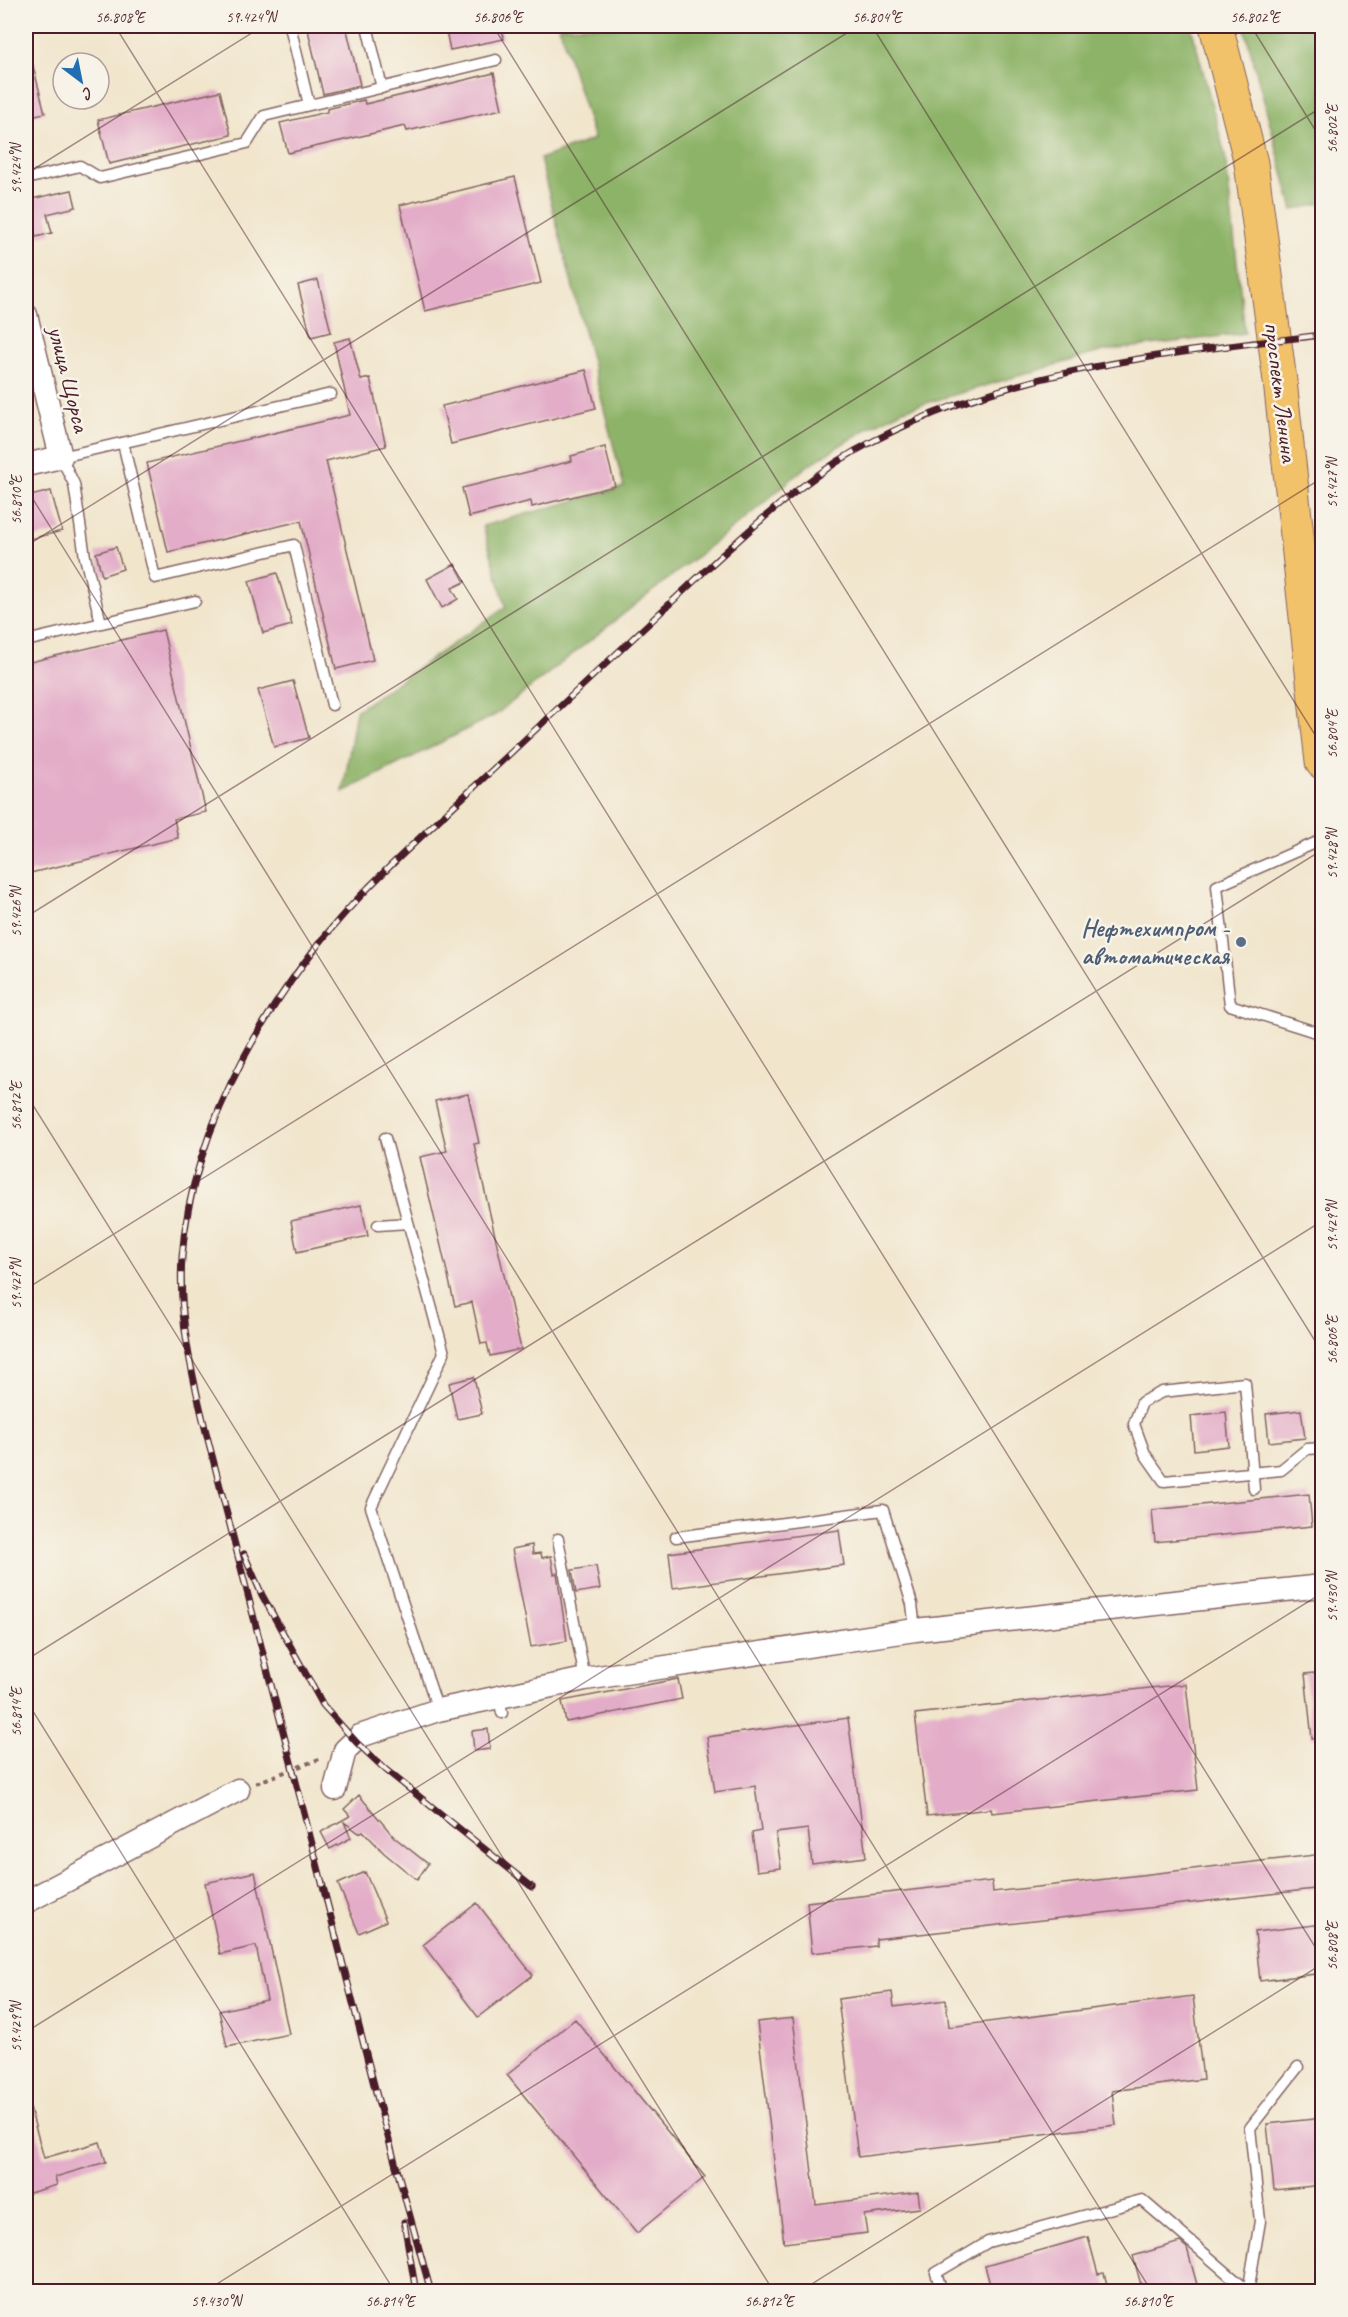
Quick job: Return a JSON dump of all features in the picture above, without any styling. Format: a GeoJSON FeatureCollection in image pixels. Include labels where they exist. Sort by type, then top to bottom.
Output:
{"type":"FeatureCollection","features":[{"type":"Feature","properties":{"kind":"main road","name":"проспект Ленина"},"geometry":{"type":"LineString","coordinates":[[1216,26],[1251,163],[1308,580],[1323,762]]}},
{"type":"Feature","properties":{"kind":"street","name":"улица Щорса"},"geometry":{"type":"LineString","coordinates":[[26,315],[33,377],[61,457]]}},
{"type":"Feature","properties":{"kind":"street"},"geometry":{"type":"LineString","coordinates":[[26,465],[61,457]]}},
{"type":"Feature","properties":{"kind":"street"},"geometry":{"type":"LineString","coordinates":[[335,1789],[345,1750],[360,1736],[438,1710],[500,1705],[585,1679],[915,1630],[1323,1586]]}},
{"type":"Feature","properties":{"kind":"street"},"geometry":{"type":"LineString","coordinates":[[26,1902],[238,1790]]}},
{"type":"Feature","properties":{"kind":"lane"},"geometry":{"type":"LineString","coordinates":[[290,26],[309,105]]}},
{"type":"Feature","properties":{"kind":"lane"},"geometry":{"type":"LineString","coordinates":[[367,26],[382,88]]}},
{"type":"Feature","properties":{"kind":"lane"},"geometry":{"type":"LineString","coordinates":[[26,179],[80,166],[100,178],[247,143],[264,116],[496,60]]}},
{"type":"Feature","properties":{"kind":"lane"},"geometry":{"type":"LineString","coordinates":[[101,623],[85,557],[74,484],[61,457],[331,394]]}},
{"type":"Feature","properties":{"kind":"lane"},"geometry":{"type":"LineString","coordinates":[[123,443],[155,578],[294,545],[332,705]]}},
{"type":"Feature","properties":{"kind":"lane"},"geometry":{"type":"LineString","coordinates":[[26,641],[195,601]]}},
{"type":"Feature","properties":{"kind":"lane"},"geometry":{"type":"LineString","coordinates":[[1323,840],[1217,886],[1230,1005],[1323,1034]]}},
{"type":"Feature","properties":{"kind":"lane"},"geometry":{"type":"LineString","coordinates":[[385,1138],[444,1353],[371,1507],[438,1710]]}},
{"type":"Feature","properties":{"kind":"lane"},"geometry":{"type":"LineString","coordinates":[[378,1225],[408,1222]]}},
{"type":"Feature","properties":{"kind":"lane"},"geometry":{"type":"LineString","coordinates":[[1254,1489],[1252,1473],[1245,1383],[1162,1392],[1142,1402],[1134,1424],[1145,1454],[1164,1481],[1252,1473],[1281,1470],[1307,1449],[1323,1448]]}},
{"type":"Feature","properties":{"kind":"lane"},"geometry":{"type":"LineString","coordinates":[[676,1537],[883,1510],[912,1604],[915,1630]]}},
{"type":"Feature","properties":{"kind":"lane"},"geometry":{"type":"LineString","coordinates":[[558,1539],[585,1679]]}},
{"type":"Feature","properties":{"kind":"lane"},"geometry":{"type":"LineString","coordinates":[[1248,2291],[1260,2221],[1250,2128],[1298,2067]]}},
{"type":"Feature","properties":{"kind":"lane"},"geometry":{"type":"LineString","coordinates":[[942,2292],[936,2273],[988,2242],[1142,2200],[1248,2291]]}},
{"type":"Feature","properties":{"kind":"path"},"geometry":{"type":"LineString","coordinates":[[238,1790],[345,1750]]}},
{"type":"Feature","properties":{"kind":"green space"},"geometry":{"type":"Polygon","coordinates":[[[559,26],[1191,26],[1225,155],[1245,333],[1103,351],[903,410],[868,428],[807,466],[748,516],[495,715],[343,792],[356,711],[506,607],[483,526],[624,487],[540,159],[594,139],[559,26]]]}},
{"type":"Feature","properties":{"kind":"green space"},"geometry":{"type":"Polygon","coordinates":[[[1244,26],[1322,26],[1322,203],[1293,210],[1244,26]]]}},
{"type":"Feature","properties":{"kind":"building"},"geometry":{"type":"Polygon","coordinates":[[[307,26],[346,26],[360,85],[323,94],[307,26]]]}},
{"type":"Feature","properties":{"kind":"building"},"geometry":{"type":"Polygon","coordinates":[[[445,26],[501,26],[504,39],[450,50],[445,26]]]}},
{"type":"Feature","properties":{"kind":"building"},"geometry":{"type":"Polygon","coordinates":[[[26,58],[31,58],[45,113],[26,117],[26,58]]]}},
{"type":"Feature","properties":{"kind":"building"},"geometry":{"type":"Polygon","coordinates":[[[494,73],[502,109],[407,131],[405,126],[288,153],[280,123],[327,112],[327,109],[364,100],[365,104],[494,73]]]}},
{"type":"Feature","properties":{"kind":"building"},"geometry":{"type":"Polygon","coordinates":[[[220,91],[231,135],[109,164],[98,120],[220,91]]]}},
{"type":"Feature","properties":{"kind":"building"},"geometry":{"type":"Polygon","coordinates":[[[515,177],[541,283],[425,311],[400,205],[515,177]]]}},
{"type":"Feature","properties":{"kind":"building"},"geometry":{"type":"Polygon","coordinates":[[[72,190],[76,207],[47,214],[52,233],[36,237],[27,200],[72,190]]]}},
{"type":"Feature","properties":{"kind":"building"},"geometry":{"type":"Polygon","coordinates":[[[318,280],[331,332],[311,337],[298,285],[318,280]]]}},
{"type":"Feature","properties":{"kind":"building"},"geometry":{"type":"Polygon","coordinates":[[[350,338],[361,380],[370,378],[386,446],[326,461],[373,660],[336,669],[301,521],[168,552],[147,463],[350,415],[334,342],[350,338]]]}},
{"type":"Feature","properties":{"kind":"building"},"geometry":{"type":"Polygon","coordinates":[[[586,370],[596,408],[451,444],[442,406],[586,370]]]}},
{"type":"Feature","properties":{"kind":"building"},"geometry":{"type":"Polygon","coordinates":[[[605,447],[615,486],[532,507],[531,501],[469,517],[462,488],[572,461],[571,456],[605,447]]]}},
{"type":"Feature","properties":{"kind":"building"},"geometry":{"type":"Polygon","coordinates":[[[51,491],[62,531],[26,540],[26,497],[51,491]]]}},
{"type":"Feature","properties":{"kind":"building"},"geometry":{"type":"Polygon","coordinates":[[[116,547],[123,569],[102,576],[96,553],[116,547]]]}},
{"type":"Feature","properties":{"kind":"building"},"geometry":{"type":"Polygon","coordinates":[[[455,564],[465,582],[452,588],[458,599],[442,608],[427,579],[455,564]]]}},
{"type":"Feature","properties":{"kind":"building"},"geometry":{"type":"Polygon","coordinates":[[[277,573],[292,625],[263,633],[249,581],[277,573]]]}},
{"type":"Feature","properties":{"kind":"building"},"geometry":{"type":"Polygon","coordinates":[[[163,630],[206,812],[174,819],[178,838],[26,874],[26,663],[163,630]]]}},
{"type":"Feature","properties":{"kind":"building"},"geometry":{"type":"Polygon","coordinates":[[[293,681],[309,738],[274,747],[258,690],[293,681]]]}},
{"type":"Feature","properties":{"kind":"building"},"geometry":{"type":"Polygon","coordinates":[[[468,1094],[479,1143],[474,1144],[521,1349],[490,1356],[487,1343],[481,1344],[472,1302],[455,1306],[420,1157],[447,1151],[435,1101],[468,1094]]]}},
{"type":"Feature","properties":{"kind":"building"},"geometry":{"type":"Polygon","coordinates":[[[361,1205],[368,1236],[297,1252],[291,1221],[361,1205]]]}},
{"type":"Feature","properties":{"kind":"building"},"geometry":{"type":"Polygon","coordinates":[[[474,1377],[482,1414],[457,1419],[449,1383],[474,1377]]]}},
{"type":"Feature","properties":{"kind":"building"},"geometry":{"type":"Polygon","coordinates":[[[1301,1410],[1305,1438],[1269,1442],[1266,1414],[1301,1410]]]}},
{"type":"Feature","properties":{"kind":"building"},"geometry":{"type":"Polygon","coordinates":[[[1226,1412],[1229,1446],[1194,1450],[1191,1416],[1226,1412]]]}},
{"type":"Feature","properties":{"kind":"building"},"geometry":{"type":"Polygon","coordinates":[[[1309,1494],[1312,1526],[1155,1542],[1152,1510],[1309,1494]]]}},
{"type":"Feature","properties":{"kind":"building"},"geometry":{"type":"Polygon","coordinates":[[[839,1530],[844,1565],[673,1588],[669,1553],[839,1530]]]}},
{"type":"Feature","properties":{"kind":"building"},"geometry":{"type":"Polygon","coordinates":[[[532,1545],[533,1554],[541,1553],[542,1558],[551,1556],[554,1574],[557,1573],[567,1641],[531,1647],[512,1549],[532,1545]]]}},
{"type":"Feature","properties":{"kind":"building"},"geometry":{"type":"Polygon","coordinates":[[[596,1566],[600,1589],[576,1593],[572,1570],[596,1566]]]}},
{"type":"Feature","properties":{"kind":"building"},"geometry":{"type":"Polygon","coordinates":[[[1323,1672],[1323,1738],[1312,1739],[1305,1674],[1323,1672]]]}},
{"type":"Feature","properties":{"kind":"building"},"geometry":{"type":"Polygon","coordinates":[[[678,1679],[682,1699],[566,1722],[562,1701],[678,1679]]]}},
{"type":"Feature","properties":{"kind":"building"},"geometry":{"type":"Polygon","coordinates":[[[1186,1684],[1198,1790],[992,1813],[991,1809],[927,1816],[915,1714],[1186,1684]]]}},
{"type":"Feature","properties":{"kind":"building"},"geometry":{"type":"Polygon","coordinates":[[[848,1718],[866,1857],[812,1864],[808,1829],[776,1833],[781,1868],[757,1871],[752,1833],[761,1831],[755,1786],[715,1792],[707,1737],[848,1718]]]}},
{"type":"Feature","properties":{"kind":"building"},"geometry":{"type":"Polygon","coordinates":[[[488,1729],[490,1749],[474,1751],[472,1731],[488,1729]]]}},
{"type":"Feature","properties":{"kind":"building"},"geometry":{"type":"Polygon","coordinates":[[[359,1795],[394,1837],[428,1864],[417,1880],[384,1853],[363,1831],[359,1833],[344,1822],[351,1838],[330,1849],[321,1832],[350,1816],[344,1809],[359,1795]]]}},
{"type":"Feature","properties":{"kind":"building"},"geometry":{"type":"Polygon","coordinates":[[[1323,1854],[1323,1888],[876,1939],[876,1946],[812,1953],[807,1902],[992,1881],[993,1892],[1323,1854]]]}},
{"type":"Feature","properties":{"kind":"building"},"geometry":{"type":"Polygon","coordinates":[[[255,1872],[289,2034],[227,2047],[219,2011],[267,2000],[256,1946],[220,1954],[205,1883],[255,1872]]]}},
{"type":"Feature","properties":{"kind":"building"},"geometry":{"type":"Polygon","coordinates":[[[365,1872],[386,1921],[359,1933],[338,1884],[365,1872]]]}},
{"type":"Feature","properties":{"kind":"building"},"geometry":{"type":"Polygon","coordinates":[[[477,1903],[533,1975],[478,2017],[423,1945],[477,1903]]]}},
{"type":"Feature","properties":{"kind":"building"},"geometry":{"type":"Polygon","coordinates":[[[1323,1924],[1323,1973],[1260,1981],[1255,1932],[1323,1924]]]}},
{"type":"Feature","properties":{"kind":"building"},"geometry":{"type":"Polygon","coordinates":[[[892,1992],[894,2007],[946,2000],[949,2027],[1193,1996],[1203,2079],[1112,2091],[1116,2125],[858,2157],[838,1999],[892,1992]]]}},
{"type":"Feature","properties":{"kind":"building"},"geometry":{"type":"Polygon","coordinates":[[[793,2018],[816,2205],[918,2192],[920,2208],[864,2215],[867,2233],[784,2243],[757,2022],[793,2018]]]}},
{"type":"Feature","properties":{"kind":"building"},"geometry":{"type":"Polygon","coordinates":[[[575,2019],[705,2177],[637,2233],[507,2075],[575,2019]]]}},
{"type":"Feature","properties":{"kind":"building"},"geometry":{"type":"Polygon","coordinates":[[[26,2108],[30,2108],[44,2158],[100,2142],[106,2162],[55,2177],[57,2185],[26,2194],[26,2108]]]}},
{"type":"Feature","properties":{"kind":"building"},"geometry":{"type":"Polygon","coordinates":[[[1323,2118],[1323,2185],[1274,2190],[1267,2124],[1323,2118]]]}},
{"type":"Feature","properties":{"kind":"building"},"geometry":{"type":"Polygon","coordinates":[[[1088,2237],[1098,2274],[1104,2273],[1109,2292],[992,2292],[985,2266],[1088,2237]]]}},
{"type":"Feature","properties":{"kind":"building"},"geometry":{"type":"Polygon","coordinates":[[[1180,2242],[1187,2248],[1199,2292],[1143,2292],[1133,2256],[1180,2242]]]}},
{"type":"Feature","properties":{"kind":"railway"},"geometry":{"type":"LineString","coordinates":[[431,2292],[380,2108],[206,1432],[187,1345],[181,1279],[189,1206],[202,1155],[221,1105],[244,1056],[302,965],[370,886],[710,566],[779,505],[816,476],[855,451],[910,423],[966,401],[1024,383],[1142,358],[1322,335]]}},
{"type":"Feature","properties":{"kind":"railway"},"geometry":{"type":"LineString","coordinates":[[244,1554],[262,1595],[323,1705],[357,1743],[386,1770],[532,1887]]}},
{"type":"Feature","properties":{"kind":"railway"},"geometry":{"type":"LineString","coordinates":[[404,2222],[416,2292]]}},
{"type":"Feature","properties":{"kind":"place","name":"Нефтехимпром - автоматическая"},"geometry":{"type":"Point","coordinates":[1241,942]}}]}
